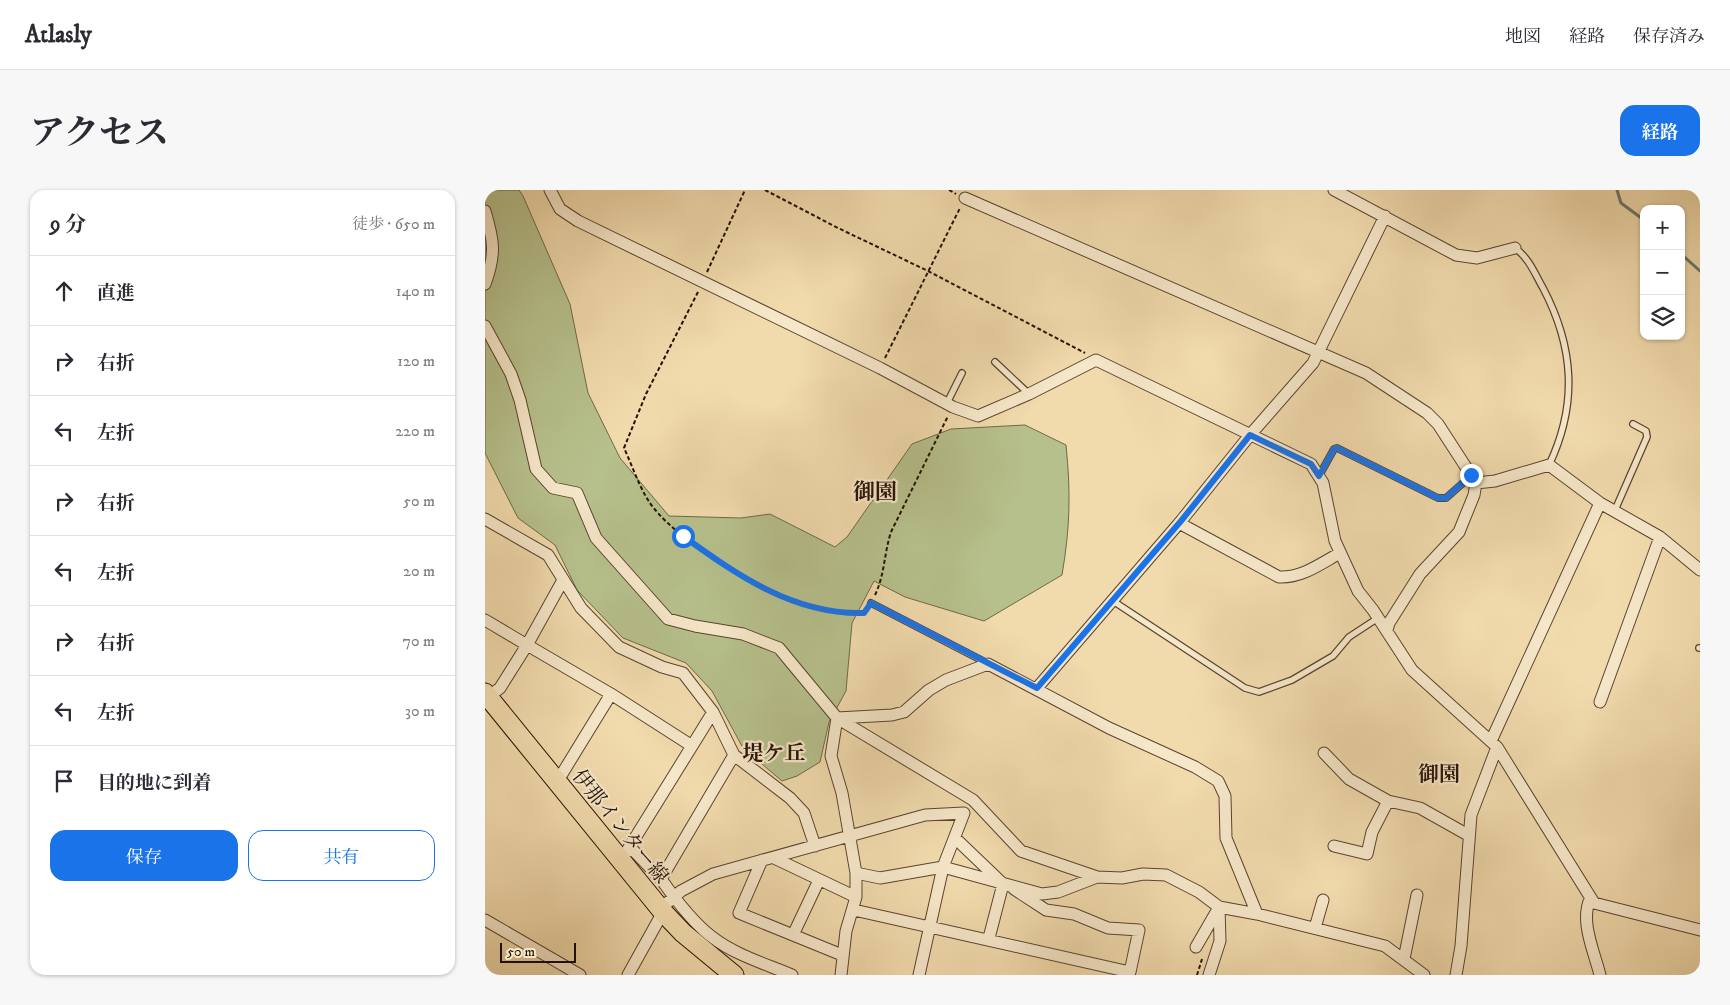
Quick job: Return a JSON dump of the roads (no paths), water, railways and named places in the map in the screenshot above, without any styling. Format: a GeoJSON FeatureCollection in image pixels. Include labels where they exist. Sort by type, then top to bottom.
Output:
{"type":"FeatureCollection","features":[{"type":"Feature","properties":{"kind":"main road","name":"伊那インター線"},"geometry":{"type":"LineString","coordinates":[[486,695],[557,782],[626,854],[666,906],[683,933],[734,975]]}},
{"type":"Feature","properties":{"kind":"street"},"geometry":{"type":"LineString","coordinates":[[550,190],[560,210],[577,221],[880,368],[950,405],[978,416],[1029,394],[1096,360],[1311,464],[1323,484],[1335,541],[1340,553],[1358,591],[1387,630]]}},
{"type":"Feature","properties":{"kind":"street"},"geometry":{"type":"LineString","coordinates":[[1333,190],[1456,255],[1477,258],[1515,248]]}},
{"type":"Feature","properties":{"kind":"street"},"geometry":{"type":"LineString","coordinates":[[965,198],[1366,373],[1427,413],[1438,424],[1473,479],[1474,495],[1459,532],[1420,574],[1389,623],[1388,636],[1412,670],[1494,744],[1594,903],[1700,930]]}},
{"type":"Feature","properties":{"kind":"street"},"geometry":{"type":"LineString","coordinates":[[485,211],[494,240],[494,256],[485,284]]}},
{"type":"Feature","properties":{"kind":"street"},"geometry":{"type":"LineString","coordinates":[[1037,688],[1113,602],[1319,354],[1385,216]]}},
{"type":"Feature","properties":{"kind":"street"},"geometry":{"type":"LineString","coordinates":[[485,326],[511,374],[520,400],[537,469],[553,488],[577,494],[596,538],[668,619],[695,626],[743,634],[779,648],[837,718],[973,800],[1021,851],[1097,877],[1122,878],[1143,874],[1165,875],[1193,889],[1219,907],[1257,914],[1385,946],[1404,959],[1411,972],[1424,975]]}},
{"type":"Feature","properties":{"kind":"street"},"geometry":{"type":"LineString","coordinates":[[1473,479],[1495,481],[1549,465],[1600,503],[1660,537],[1700,570]]}},
{"type":"Feature","properties":{"kind":"street"},"geometry":{"type":"LineString","coordinates":[[1456,975],[1461,946],[1468,835],[1471,816],[1494,744],[1600,503]]}},
{"type":"Feature","properties":{"kind":"street"},"geometry":{"type":"LineString","coordinates":[[485,520],[548,555],[581,608],[619,647],[662,667],[683,673],[713,712],[734,755],[790,798],[804,813],[815,846]]}},
{"type":"Feature","properties":{"kind":"street"},"geometry":{"type":"LineString","coordinates":[[1179,523],[1279,577],[1292,577],[1304,573],[1340,553]]}},
{"type":"Feature","properties":{"kind":"street"},"geometry":{"type":"LineString","coordinates":[[1600,702],[1660,537]]}},
{"type":"Feature","properties":{"kind":"street"},"geometry":{"type":"LineString","coordinates":[[486,695],[500,688],[527,645],[563,580]]}},
{"type":"Feature","properties":{"kind":"street"},"geometry":{"type":"LineString","coordinates":[[485,620],[611,694],[692,746]]}},
{"type":"Feature","properties":{"kind":"street"},"geometry":{"type":"LineString","coordinates":[[837,718],[892,715],[904,712],[929,690],[945,680],[988,664],[1037,688],[1109,728],[1195,767],[1219,781],[1225,796],[1226,838],[1257,914]]}},
{"type":"Feature","properties":{"kind":"street"},"geometry":{"type":"LineString","coordinates":[[557,782],[611,694]]}},
{"type":"Feature","properties":{"kind":"street"},"geometry":{"type":"LineString","coordinates":[[661,879],[626,854],[713,712]]}},
{"type":"Feature","properties":{"kind":"street"},"geometry":{"type":"LineString","coordinates":[[837,718],[831,756],[842,793],[850,835],[856,897],[842,955],[841,975]]}},
{"type":"Feature","properties":{"kind":"street"},"geometry":{"type":"LineString","coordinates":[[1323,752],[1349,779],[1388,801],[1420,808],[1468,835]]}},
{"type":"Feature","properties":{"kind":"street"},"geometry":{"type":"LineString","coordinates":[[734,755],[661,879],[666,906],[711,937],[739,953],[792,975]]}},
{"type":"Feature","properties":{"kind":"street"},"geometry":{"type":"LineString","coordinates":[[919,975],[943,868],[964,813],[973,800]]}},
{"type":"Feature","properties":{"kind":"street"},"geometry":{"type":"LineString","coordinates":[[1334,846],[1367,854],[1372,832],[1388,801]]}},
{"type":"Feature","properties":{"kind":"street"},"geometry":{"type":"LineString","coordinates":[[628,975],[666,906],[696,882],[713,874],[925,815],[964,813]]}},
{"type":"Feature","properties":{"kind":"street"},"geometry":{"type":"LineString","coordinates":[[854,910],[989,938],[1130,972],[1139,930],[1108,928],[1074,914],[1046,910],[1007,885],[955,838]]}},
{"type":"Feature","properties":{"kind":"street"},"geometry":{"type":"LineString","coordinates":[[774,858],[856,897]]}},
{"type":"Feature","properties":{"kind":"street"},"geometry":{"type":"LineString","coordinates":[[762,860],[739,913],[842,955]]}},
{"type":"Feature","properties":{"kind":"street"},"geometry":{"type":"LineString","coordinates":[[855,873],[880,878],[943,868],[1042,894],[1058,892],[1097,877]]}},
{"type":"Feature","properties":{"kind":"street"},"geometry":{"type":"LineString","coordinates":[[793,935],[819,880]]}},
{"type":"Feature","properties":{"kind":"street"},"geometry":{"type":"LineString","coordinates":[[989,938],[1007,885]]}},
{"type":"Feature","properties":{"kind":"street"},"geometry":{"type":"LineString","coordinates":[[1404,959],[1417,895]]}},
{"type":"Feature","properties":{"kind":"street"},"geometry":{"type":"LineString","coordinates":[[1590,899],[1586,908],[1586,922],[1600,975]]}},
{"type":"Feature","properties":{"kind":"street"},"geometry":{"type":"LineString","coordinates":[[1315,928],[1323,900]]}},
{"type":"Feature","properties":{"kind":"street"},"geometry":{"type":"LineString","coordinates":[[1196,947],[1219,907]]}},
{"type":"Feature","properties":{"kind":"street"},"geometry":{"type":"LineString","coordinates":[[1209,975],[1220,941],[1219,907]]}},
{"type":"Feature","properties":{"kind":"street"},"geometry":{"type":"LineString","coordinates":[[485,920],[580,975]]}},
{"type":"Feature","properties":{"kind":"lane"},"geometry":{"type":"LineString","coordinates":[[1515,248],[1525,255],[1556,314],[1568,356],[1569,395],[1566,418],[1560,441],[1549,465]]}},
{"type":"Feature","properties":{"kind":"lane"},"geometry":{"type":"LineString","coordinates":[[995,362],[1029,394]]}},
{"type":"Feature","properties":{"kind":"lane"},"geometry":{"type":"LineString","coordinates":[[950,405],[961,373]]}},
{"type":"Feature","properties":{"kind":"lane"},"geometry":{"type":"LineString","coordinates":[[1615,510],[1647,437],[1646,431],[1633,424]]}},
{"type":"Feature","properties":{"kind":"lane"},"geometry":{"type":"LineString","coordinates":[[1319,476],[1334,449],[1337,448],[1438,498],[1446,498],[1473,479]]}},
{"type":"Feature","properties":{"kind":"lane"},"geometry":{"type":"LineString","coordinates":[[1113,602],[1245,688],[1259,692],[1292,680],[1333,656],[1349,637],[1378,618]]}},
{"type":"Feature","properties":{"kind":"lane"},"geometry":{"type":"LineString","coordinates":[[871,603],[988,664]]}},
{"type":"Feature","properties":{"kind":"waterway"},"geometry":{"type":"LineString","coordinates":[[1617,190],[1621,203],[1640,217]]}},
{"type":"Feature","properties":{"kind":"waterway"},"geometry":{"type":"LineString","coordinates":[[1685,258],[1700,271]]}},
{"type":"Feature","properties":{"kind":"district","name":"御園"},"geometry":{"type":"Point","coordinates":[875,491]}},
{"type":"Feature","properties":{"kind":"district","name":"堤ケ丘"},"geometry":{"type":"Point","coordinates":[774,753]}},
{"type":"Feature","properties":{"kind":"district","name":"御園"},"geometry":{"type":"Point","coordinates":[1439,774]}}]}
